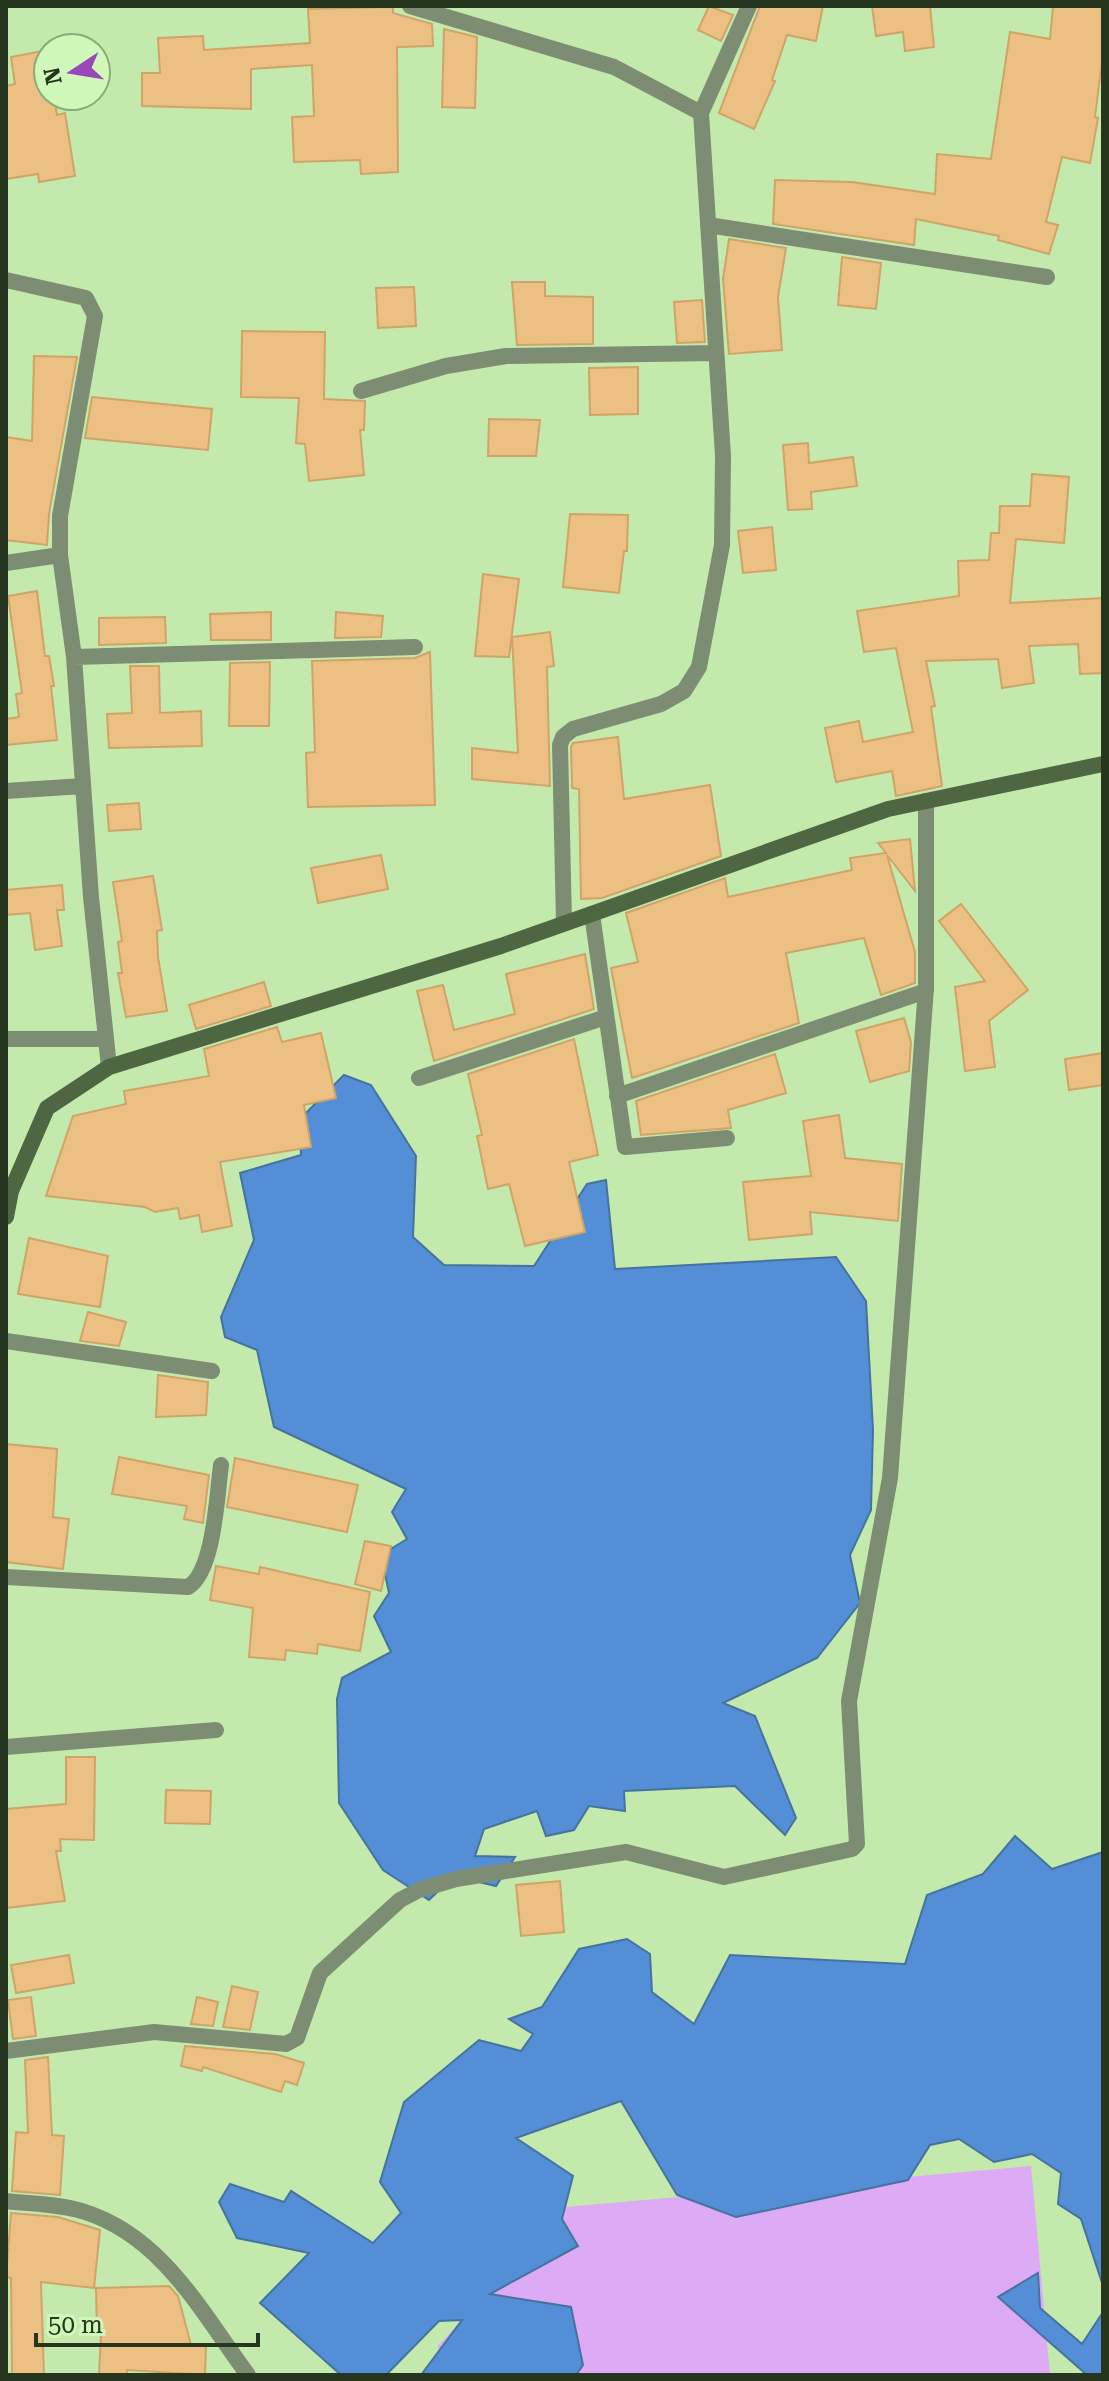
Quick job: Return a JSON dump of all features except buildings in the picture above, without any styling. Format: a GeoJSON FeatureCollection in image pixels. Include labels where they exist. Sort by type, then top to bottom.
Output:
{"type":"FeatureCollection","features":[{"type":"Feature","properties":{"kind":"main road"},"geometry":{"type":"LineString","coordinates":[[6,1217],[11,1191],[47,1108],[109,1067],[592,914],[888,809],[1103,764]]}},
{"type":"Feature","properties":{"kind":"street"},"geometry":{"type":"LineString","coordinates":[[410,6],[614,67],[701,113]]}},
{"type":"Feature","properties":{"kind":"street"},"geometry":{"type":"LineString","coordinates":[[564,923],[560,745],[563,737],[573,729],[661,704],[684,691],[699,667],[722,545],[723,456],[701,113],[749,6]]}},
{"type":"Feature","properties":{"kind":"street"},"geometry":{"type":"LineString","coordinates":[[708,225],[1047,277]]}},
{"type":"Feature","properties":{"kind":"street"},"geometry":{"type":"LineString","coordinates":[[6,280],[86,298],[95,316],[60,516],[60,555],[74,657],[109,1067]]}},
{"type":"Feature","properties":{"kind":"street"},"geometry":{"type":"LineString","coordinates":[[361,391],[446,366],[506,356],[716,353]]}},
{"type":"Feature","properties":{"kind":"street"},"geometry":{"type":"LineString","coordinates":[[6,563],[60,555]]}},
{"type":"Feature","properties":{"kind":"street"},"geometry":{"type":"LineString","coordinates":[[74,657],[415,647]]}},
{"type":"Feature","properties":{"kind":"street"},"geometry":{"type":"LineString","coordinates":[[6,791],[83,786]]}},
{"type":"Feature","properties":{"kind":"street"},"geometry":{"type":"LineString","coordinates":[[6,2051],[154,2032],[286,2044],[297,2038],[320,1973],[400,1900],[419,1890],[456,1879],[626,1852],[732,1876],[852,1849],[857,1844],[849,1701],[890,1478],[926,991],[926,801]]}},
{"type":"Feature","properties":{"kind":"street"},"geometry":{"type":"LineString","coordinates":[[592,914],[623,1144],[628,1148],[727,1138]]}},
{"type":"Feature","properties":{"kind":"street"},"geometry":{"type":"LineString","coordinates":[[617,1096],[926,991]]}},
{"type":"Feature","properties":{"kind":"street"},"geometry":{"type":"LineString","coordinates":[[419,1078],[606,1017]]}},
{"type":"Feature","properties":{"kind":"street"},"geometry":{"type":"LineString","coordinates":[[6,1039],[106,1039]]}},
{"type":"Feature","properties":{"kind":"street"},"geometry":{"type":"LineString","coordinates":[[6,1341],[212,1371]]}},
{"type":"Feature","properties":{"kind":"street"},"geometry":{"type":"LineString","coordinates":[[6,1577],[188,1587],[197,1582],[207,1560],[221,1465]]}},
{"type":"Feature","properties":{"kind":"street"},"geometry":{"type":"LineString","coordinates":[[6,1747],[216,1730]]}},
{"type":"Feature","properties":{"kind":"street"},"geometry":{"type":"LineString","coordinates":[[6,2201],[83,2211],[133,2235],[157,2253],[248,2375]]}},
{"type":"Feature","properties":{"kind":"shaded area"},"geometry":{"type":"Polygon","coordinates":[[[1031,2166],[1050,2375],[440,2375],[438,2346],[565,2207],[1031,2166]]]}},
{"type":"Feature","properties":{"kind":"water"},"geometry":{"type":"Polygon","coordinates":[[[344,1075],[371,1085],[416,1156],[413,1237],[444,1265],[534,1266],[587,1184],[606,1180],[615,1269],[836,1257],[866,1301],[873,1430],[871,1510],[850,1555],[860,1603],[817,1658],[723,1703],[755,1716],[796,1818],[785,1835],[735,1786],[624,1791],[625,1811],[589,1806],[574,1830],[546,1836],[537,1811],[484,1829],[475,1856],[515,1857],[496,1886],[454,1876],[429,1900],[383,1870],[339,1803],[337,1699],[342,1678],[391,1652],[374,1616],[389,1593],[381,1555],[407,1539],[392,1512],[406,1489],[274,1427],[257,1350],[225,1337],[221,1317],[254,1240],[240,1173],[301,1155],[299,1120],[344,1075]]]}},
{"type":"Feature","properties":{"kind":"water"},"geometry":{"type":"Polygon","coordinates":[[[1015,1836],[1052,1869],[1103,1852],[1103,2286],[1081,2219],[1058,2204],[1061,2173],[1032,2154],[994,2162],[959,2139],[930,2145],[908,2180],[736,2217],[677,2195],[621,2101],[516,2138],[573,2176],[562,2219],[578,2246],[490,2294],[571,2307],[583,2365],[576,2375],[421,2375],[462,2320],[439,2321],[386,2375],[341,2375],[260,2303],[309,2253],[237,2238],[219,2202],[230,2184],[284,2202],[291,2191],[373,2243],[401,2213],[380,2182],[404,2102],[479,2040],[521,2051],[533,2034],[509,2019],[542,2007],[579,1949],[627,1939],[650,1954],[652,1992],[694,2024],[730,1955],[905,1964],[927,1895],[983,1874],[1015,1836]]]}},
{"type":"Feature","properties":{"kind":"water"},"geometry":{"type":"Polygon","coordinates":[[[1038,2273],[1040,2308],[1082,2344],[1103,2312],[1103,2375],[1087,2375],[998,2297],[1038,2273]]]}}]}
